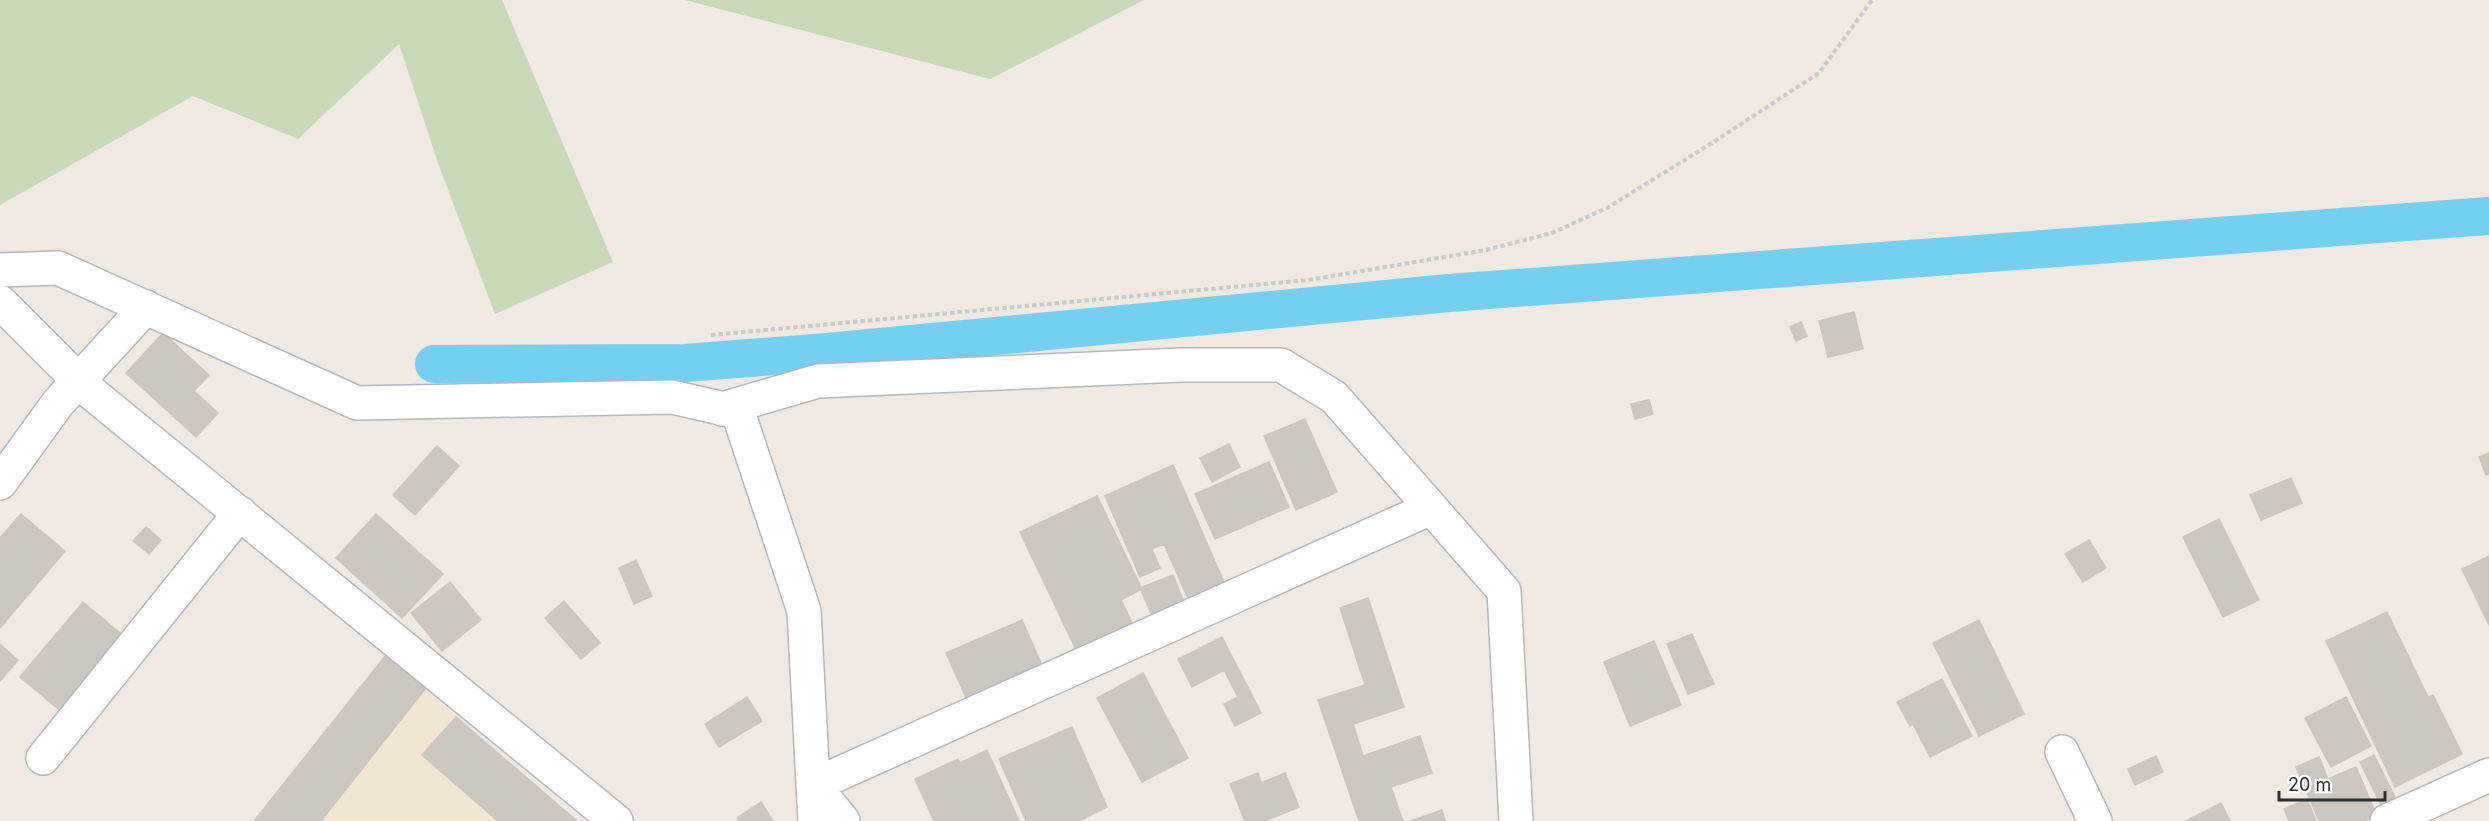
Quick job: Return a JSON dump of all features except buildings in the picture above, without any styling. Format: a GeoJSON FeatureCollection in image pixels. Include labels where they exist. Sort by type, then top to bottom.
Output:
{"type":"FeatureCollection","features":[{"type":"Feature","properties":{"kind":"street"},"geometry":{"type":"LineString","coordinates":[[0,270],[58,268],[357,403],[672,397],[738,412],[804,612],[815,821]]}},
{"type":"Feature","properties":{"kind":"street"},"geometry":{"type":"LineString","coordinates":[[0,302],[79,380],[616,821]]}},
{"type":"Feature","properties":{"kind":"street"},"geometry":{"type":"LineString","coordinates":[[0,483],[58,403],[146,307]]}},
{"type":"Feature","properties":{"kind":"street"},"geometry":{"type":"LineString","coordinates":[[722,409],[818,381],[1180,364],[1281,365],[1334,397],[1504,591],[1516,821]]}},
{"type":"Feature","properties":{"kind":"street"},"geometry":{"type":"LineString","coordinates":[[813,785],[1431,508]]}},
{"type":"Feature","properties":{"kind":"street"},"geometry":{"type":"LineString","coordinates":[[43,758],[240,513]]}},
{"type":"Feature","properties":{"kind":"street"},"geometry":{"type":"LineString","coordinates":[[2062,752],[2095,821]]}},
{"type":"Feature","properties":{"kind":"street"},"geometry":{"type":"LineString","coordinates":[[2386,821],[2489,776]]}},
{"type":"Feature","properties":{"kind":"street"},"geometry":{"type":"LineString","coordinates":[[813,785],[843,821]]}},
{"type":"Feature","properties":{"kind":"path"},"geometry":{"type":"LineString","coordinates":[[711,335],[1308,280],[1486,250],[1552,233],[1607,208],[1712,144],[1819,73],[1872,0]]}},
{"type":"Feature","properties":{"kind":"shaded area"},"geometry":{"type":"Polygon","coordinates":[[[386,655],[577,821],[254,821],[386,655]]]}},
{"type":"Feature","properties":{"kind":"green space"},"geometry":{"type":"Polygon","coordinates":[[[0,0],[502,0],[613,262],[495,314],[439,166],[399,44],[298,139],[193,96],[0,205],[0,0]]]}},
{"type":"Feature","properties":{"kind":"green space"},"geometry":{"type":"Polygon","coordinates":[[[685,0],[1144,0],[990,79],[685,0]]]}},
{"type":"Feature","properties":{"kind":"waterway"},"geometry":{"type":"LineString","coordinates":[[434,364],[685,363],[827,352],[1449,293],[2489,216]]}}]}
